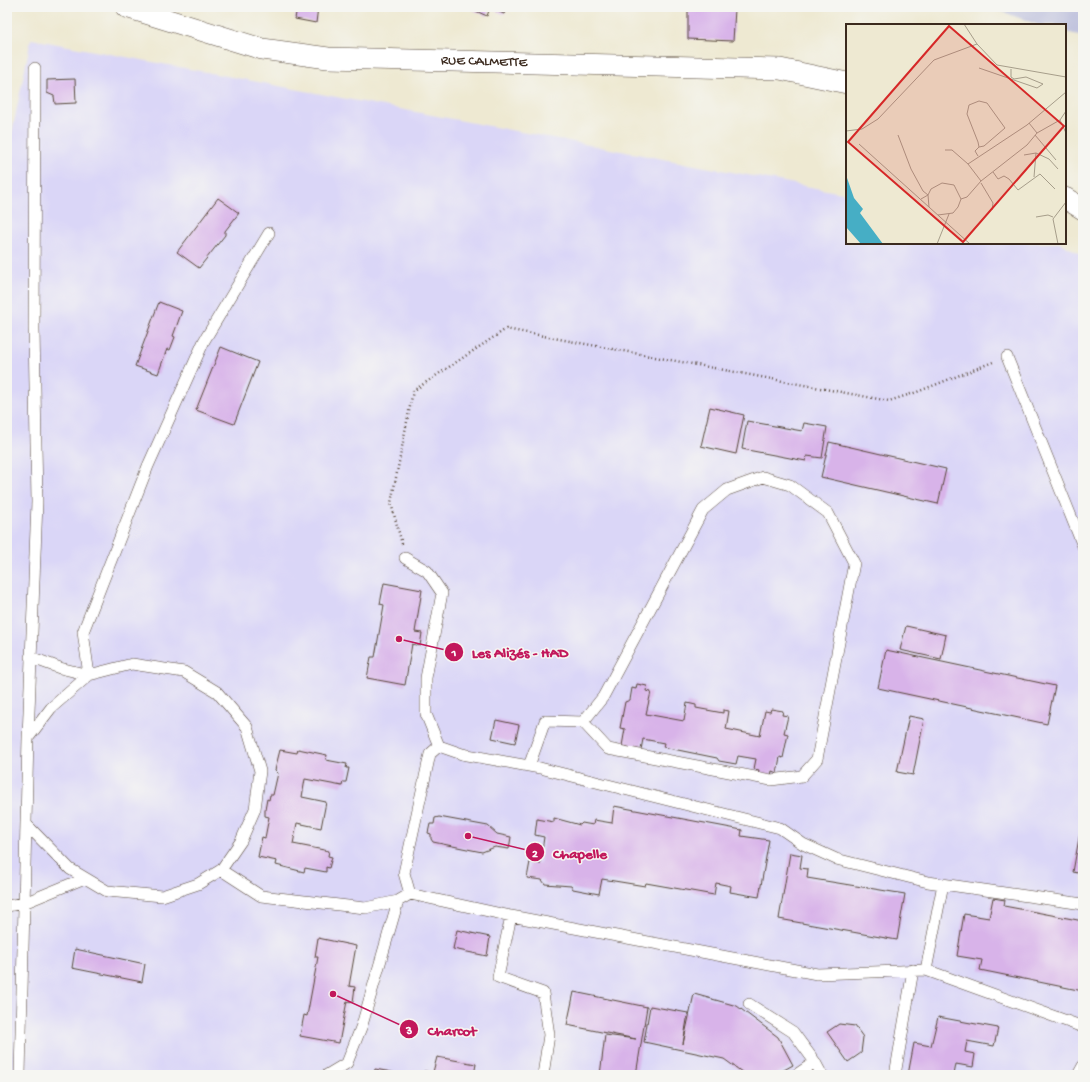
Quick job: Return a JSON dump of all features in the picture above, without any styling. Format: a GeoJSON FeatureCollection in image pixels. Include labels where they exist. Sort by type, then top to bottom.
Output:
{"type":"FeatureCollection","features":[{"type":"Feature","properties":{"kind":"street","name":"RUE CALMETTE"},"geometry":{"type":"LineString","coordinates":[[126,7],[262,49],[328,58],[780,69],[846,83]]}},
{"type":"Feature","properties":{"kind":"street"},"geometry":{"type":"LineString","coordinates":[[1066,199],[1083,209]]}},
{"type":"Feature","properties":{"kind":"lane"},"geometry":{"type":"LineString","coordinates":[[20,1075],[30,657],[37,502],[34,329],[35,68]]}},
{"type":"Feature","properties":{"kind":"lane"},"geometry":{"type":"LineString","coordinates":[[89,675],[83,632],[148,466],[204,341],[269,233]]}},
{"type":"Feature","properties":{"kind":"lane"},"geometry":{"type":"LineString","coordinates":[[1007,357],[1083,546]]}},
{"type":"Feature","properties":{"kind":"lane"},"geometry":{"type":"LineString","coordinates":[[529,766],[545,722],[583,722],[608,749],[771,780],[802,776],[817,759],[854,562],[828,513],[790,485],[763,477],[727,490],[703,510],[604,697],[583,722]]}},
{"type":"Feature","properties":{"kind":"lane"},"geometry":{"type":"LineString","coordinates":[[405,558],[427,571],[442,593],[426,678],[426,714],[439,746],[462,754],[529,766],[780,828],[803,844],[836,859],[943,884],[1083,904]]}},
{"type":"Feature","properties":{"kind":"lane"},"geometry":{"type":"LineString","coordinates":[[30,657],[60,668],[89,675]]}},
{"type":"Feature","properties":{"kind":"lane"},"geometry":{"type":"LineString","coordinates":[[26,824],[70,869],[107,891],[162,896],[198,884],[221,870],[241,842],[255,809],[260,771],[247,727],[217,692],[184,672],[132,664],[89,675],[51,708],[28,738]]}},
{"type":"Feature","properties":{"kind":"lane"},"geometry":{"type":"LineString","coordinates":[[410,894],[404,873],[430,754],[439,746]]}},
{"type":"Feature","properties":{"kind":"lane"},"geometry":{"type":"LineString","coordinates":[[221,870],[261,896],[365,908],[398,901],[410,894],[511,916],[817,974],[926,970],[1083,1027]]}},
{"type":"Feature","properties":{"kind":"lane"},"geometry":{"type":"LineString","coordinates":[[7,906],[24,903],[85,878]]}},
{"type":"Feature","properties":{"kind":"lane"},"geometry":{"type":"LineString","coordinates":[[926,970],[943,884]]}},
{"type":"Feature","properties":{"kind":"lane"},"geometry":{"type":"LineString","coordinates":[[328,1075],[347,1063],[362,1025],[398,901]]}},
{"type":"Feature","properties":{"kind":"lane"},"geometry":{"type":"LineString","coordinates":[[511,916],[498,977],[543,993],[549,1035],[544,1075]]}},
{"type":"Feature","properties":{"kind":"lane"},"geometry":{"type":"LineString","coordinates":[[895,1075],[913,970]]}},
{"type":"Feature","properties":{"kind":"lane"},"geometry":{"type":"LineString","coordinates":[[749,1004],[794,1032],[815,1062],[822,1075]]}},
{"type":"Feature","properties":{"kind":"lane"},"geometry":{"type":"LineString","coordinates":[[796,1075],[815,1062]]}},
{"type":"Feature","properties":{"kind":"lane"},"geometry":{"type":"LineString","coordinates":[[1078,1075],[1083,1066]]}},
{"type":"Feature","properties":{"kind":"path"},"geometry":{"type":"LineString","coordinates":[[405,558],[391,503],[412,391],[506,329],[889,401],[917,392],[1007,357]]}},
{"type":"Feature","properties":{"kind":"shaded area"},"geometry":{"type":"Polygon","coordinates":[[[989,7],[1083,7],[1083,36],[1066,32],[1066,24],[1036,24],[989,7]]]}},
{"type":"Feature","properties":{"kind":"shaded area"},"geometry":{"type":"Polygon","coordinates":[[[31,39],[846,194],[846,244],[1062,244],[1083,255],[1083,1075],[7,1075],[7,157],[31,39]]]}},
{"type":"Feature","properties":{"kind":"building"},"geometry":{"type":"Polygon","coordinates":[[[297,7],[318,7],[316,23],[295,19],[297,7]]]}},
{"type":"Feature","properties":{"kind":"building"},"geometry":{"type":"Polygon","coordinates":[[[467,7],[507,7],[504,14],[490,8],[487,16],[467,7]]]}},
{"type":"Feature","properties":{"kind":"building"},"geometry":{"type":"Polygon","coordinates":[[[688,7],[735,9],[733,41],[688,39],[688,7]]]}},
{"type":"Feature","properties":{"kind":"building"},"geometry":{"type":"Polygon","coordinates":[[[75,79],[76,103],[55,104],[54,96],[47,93],[47,80],[75,79]]]}},
{"type":"Feature","properties":{"kind":"building"},"geometry":{"type":"Polygon","coordinates":[[[218,198],[239,213],[225,231],[225,235],[199,268],[177,252],[218,198]]]}},
{"type":"Feature","properties":{"kind":"building"},"geometry":{"type":"Polygon","coordinates":[[[159,302],[182,311],[173,336],[175,337],[170,350],[167,349],[158,374],[135,366],[159,302]]]}},
{"type":"Feature","properties":{"kind":"building"},"geometry":{"type":"Polygon","coordinates":[[[221,347],[258,362],[234,424],[196,410],[221,347]]]}},
{"type":"Feature","properties":{"kind":"building"},"geometry":{"type":"Polygon","coordinates":[[[710,407],[744,415],[736,454],[701,446],[710,407]]]}},
{"type":"Feature","properties":{"kind":"building"},"geometry":{"type":"Polygon","coordinates":[[[747,421],[802,431],[804,423],[827,427],[822,458],[807,456],[806,461],[742,449],[747,421]]]}},
{"type":"Feature","properties":{"kind":"building"},"geometry":{"type":"Polygon","coordinates":[[[829,442],[946,469],[938,504],[821,477],[829,442]]]}},
{"type":"Feature","properties":{"kind":"building"},"geometry":{"type":"Polygon","coordinates":[[[384,583],[422,590],[415,632],[422,633],[420,646],[412,644],[405,685],[367,678],[371,657],[375,657],[384,605],[380,604],[384,583]]]}},
{"type":"Feature","properties":{"kind":"building"},"geometry":{"type":"Polygon","coordinates":[[[906,626],[946,635],[941,659],[900,650],[906,626]]]}},
{"type":"Feature","properties":{"kind":"building"},"geometry":{"type":"Polygon","coordinates":[[[886,650],[1055,686],[1047,724],[878,688],[886,650]]]}},
{"type":"Feature","properties":{"kind":"building"},"geometry":{"type":"Polygon","coordinates":[[[637,684],[647,686],[646,691],[651,692],[646,714],[684,721],[687,703],[696,705],[696,708],[723,713],[723,710],[729,711],[726,729],[760,736],[765,711],[770,712],[771,709],[783,711],[782,715],[788,716],[784,733],[788,734],[783,758],[780,757],[777,773],[772,771],[771,776],[758,774],[759,770],[754,769],[756,759],[738,756],[736,764],[719,761],[717,758],[663,747],[664,743],[643,739],[641,750],[622,746],[625,729],[620,728],[625,702],[630,700],[632,688],[636,689],[637,684]]]}},
{"type":"Feature","properties":{"kind":"building"},"geometry":{"type":"Polygon","coordinates":[[[909,716],[924,719],[913,775],[897,772],[909,716]]]}},
{"type":"Feature","properties":{"kind":"building"},"geometry":{"type":"Polygon","coordinates":[[[496,720],[519,725],[515,743],[492,738],[496,720]]]}},
{"type":"Feature","properties":{"kind":"building"},"geometry":{"type":"Polygon","coordinates":[[[298,749],[327,755],[326,760],[347,764],[346,768],[349,768],[346,782],[343,782],[342,786],[305,779],[302,797],[326,802],[321,828],[297,823],[293,844],[329,851],[328,856],[332,857],[329,868],[326,867],[326,872],[305,868],[304,872],[276,865],[277,861],[258,857],[262,837],[265,838],[269,817],[265,816],[265,810],[267,799],[269,800],[270,795],[273,795],[278,773],[275,770],[280,750],[297,753],[298,749]]]}},
{"type":"Feature","properties":{"kind":"building"},"geometry":{"type":"Polygon","coordinates":[[[614,806],[742,830],[741,836],[769,840],[759,897],[730,892],[731,886],[716,883],[714,895],[646,883],[645,886],[602,879],[599,894],[573,889],[571,886],[545,884],[542,880],[527,878],[530,862],[540,864],[544,837],[535,835],[537,819],[554,822],[554,818],[580,825],[582,823],[593,825],[594,820],[612,823],[614,806]]]}},
{"type":"Feature","properties":{"kind":"building"},"geometry":{"type":"Polygon","coordinates":[[[439,817],[488,826],[497,834],[511,837],[509,849],[495,847],[482,852],[433,842],[431,839],[431,834],[428,833],[430,824],[434,824],[435,818],[439,817]]]}},
{"type":"Feature","properties":{"kind":"building"},"geometry":{"type":"Polygon","coordinates":[[[1083,821],[1083,874],[1073,872],[1083,821]]]}},
{"type":"Feature","properties":{"kind":"building"},"geometry":{"type":"Polygon","coordinates":[[[790,853],[802,855],[800,868],[808,869],[807,878],[905,894],[897,940],[779,919],[790,853]]]}},
{"type":"Feature","properties":{"kind":"building"},"geometry":{"type":"Polygon","coordinates":[[[993,898],[1005,900],[1004,906],[1083,921],[1083,991],[980,970],[982,960],[957,956],[964,914],[989,918],[993,898]]]}},
{"type":"Feature","properties":{"kind":"building"},"geometry":{"type":"Polygon","coordinates":[[[457,930],[490,937],[487,956],[453,949],[457,930]]]}},
{"type":"Feature","properties":{"kind":"building"},"geometry":{"type":"Polygon","coordinates":[[[318,938],[356,946],[349,986],[355,987],[353,1002],[347,1001],[339,1043],[300,1036],[304,1015],[307,1016],[318,957],[315,957],[318,938]]]}},
{"type":"Feature","properties":{"kind":"building"},"geometry":{"type":"Polygon","coordinates":[[[75,949],[145,964],[142,982],[72,968],[75,949]]]}},
{"type":"Feature","properties":{"kind":"building"},"geometry":{"type":"Polygon","coordinates":[[[574,992],[647,1007],[636,1075],[600,1075],[605,1035],[636,1039],[567,1025],[574,992]]]}},
{"type":"Feature","properties":{"kind":"building"},"geometry":{"type":"Polygon","coordinates":[[[694,994],[737,1006],[778,1037],[793,1065],[775,1075],[746,1075],[724,1059],[644,1042],[650,1006],[688,1013],[683,1044],[694,994]]]}},
{"type":"Feature","properties":{"kind":"building"},"geometry":{"type":"Polygon","coordinates":[[[938,1017],[998,1028],[994,1046],[967,1041],[965,1052],[975,1054],[973,1067],[956,1064],[954,1075],[908,1075],[914,1043],[931,1046],[938,1017]]]}},
{"type":"Feature","properties":{"kind":"building"},"geometry":{"type":"Polygon","coordinates":[[[839,1024],[855,1026],[863,1037],[861,1053],[848,1062],[827,1032],[839,1024]]]}},
{"type":"Feature","properties":{"kind":"building"},"geometry":{"type":"Polygon","coordinates":[[[437,1057],[476,1064],[474,1075],[419,1075],[424,1071],[433,1072],[437,1057]]]}},
{"type":"Feature","properties":{"kind":"building"},"geometry":{"type":"Polygon","coordinates":[[[375,1069],[402,1074],[402,1075],[374,1075],[375,1069]]]}},
{"type":"Feature","properties":{"kind":"place","name":"Les Alizés - HAD"},"geometry":{"type":"Point","coordinates":[399,639]}},
{"type":"Feature","properties":{"kind":"place","name":"Chapelle"},"geometry":{"type":"Point","coordinates":[468,836]}},
{"type":"Feature","properties":{"kind":"place","name":"Charcot"},"geometry":{"type":"Point","coordinates":[333,994]}}]}
